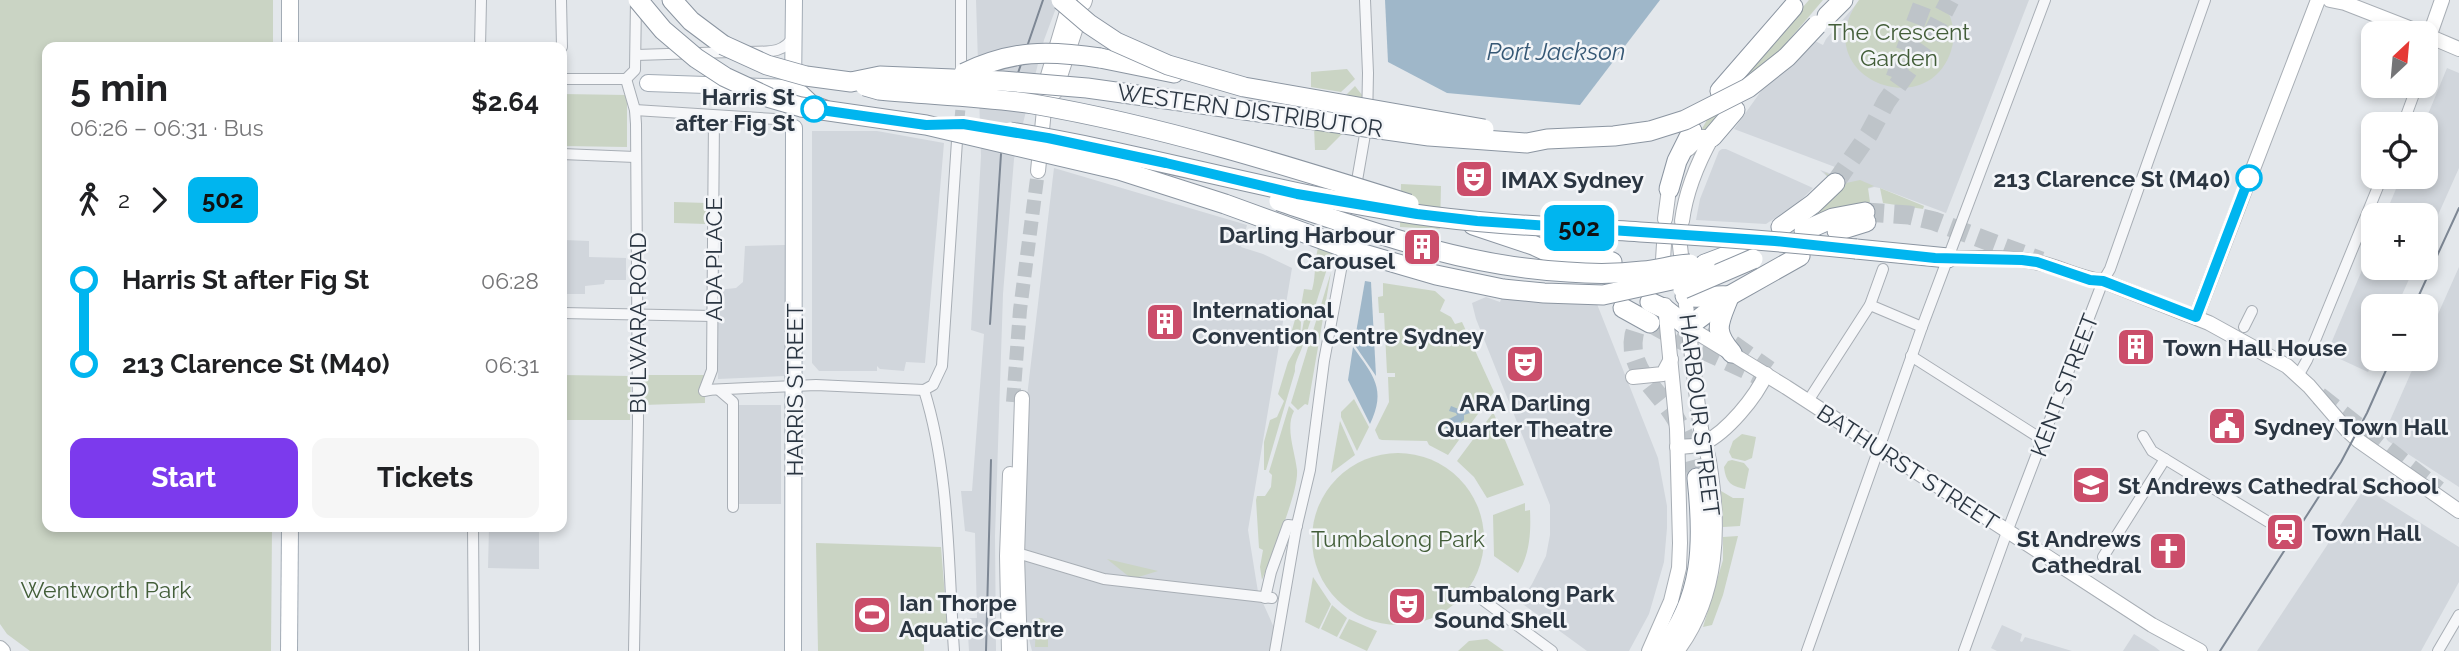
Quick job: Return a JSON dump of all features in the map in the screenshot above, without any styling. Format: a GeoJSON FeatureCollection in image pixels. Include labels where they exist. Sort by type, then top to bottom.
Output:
{"type":"FeatureCollection","features":[{"type":"Feature","properties":{"kind":"highway"},"geometry":{"type":"LineString","coordinates":[[637,0],[663,30],[696,58],[752,91],[801,107],[926,125],[1119,170],[1225,204],[1357,252],[1436,275],[1503,289],[1603,295],[1630,300],[1672,292],[1712,278],[1765,252]]}},
{"type":"Feature","properties":{"kind":"highway","name":"WESTERN DISTRIBUTOR"},"geometry":{"type":"LineString","coordinates":[[671,0],[691,21],[723,45],[767,65],[806,76],[851,82],[880,76],[1046,84],[1429,136],[1527,143],[1650,131],[1685,120],[1748,88],[1787,57],[1822,18],[1843,0]]}},
{"type":"Feature","properties":{"kind":"highway"},"geometry":{"type":"LineString","coordinates":[[1720,91],[1793,7]]}},
{"type":"Feature","properties":{"kind":"highway"},"geometry":{"type":"LineString","coordinates":[[1068,13],[1134,52],[1244,87]]}},
{"type":"Feature","properties":{"kind":"highway"},"geometry":{"type":"LineString","coordinates":[[963,70],[1013,55],[1045,51],[1064,52],[1244,87],[1547,139]]}},
{"type":"Feature","properties":{"kind":"highway"},"geometry":{"type":"LineString","coordinates":[[851,82],[879,90],[1030,103],[1211,144],[1465,222],[1539,255],[1574,264]]}},
{"type":"Feature","properties":{"kind":"highway"},"geometry":{"type":"LineString","coordinates":[[793,88],[811,105],[853,118],[1132,161],[1205,175],[1414,245],[1495,263],[1567,272],[1609,273],[1705,264]]}},
{"type":"Feature","properties":{"kind":"highway"},"geometry":{"type":"LineString","coordinates":[[1712,137],[1735,110]]}},
{"type":"Feature","properties":{"kind":"highway"},"geometry":{"type":"LineString","coordinates":[[926,125],[963,124],[1048,138],[1297,194],[1417,214],[1489,222],[1775,241],[1948,258]]}},
{"type":"Feature","properties":{"kind":"highway"},"geometry":{"type":"LineString","coordinates":[[1669,189],[1681,151],[1692,131]]}},
{"type":"Feature","properties":{"kind":"highway"},"geometry":{"type":"LineString","coordinates":[[1781,227],[1813,204],[1835,183]]}},
{"type":"Feature","properties":{"kind":"highway"},"geometry":{"type":"LineString","coordinates":[[1804,231],[1865,217]]}},
{"type":"Feature","properties":{"kind":"highway"},"geometry":{"type":"LineString","coordinates":[[1603,295],[1690,276],[1705,264],[1735,253]]}},
{"type":"Feature","properties":{"kind":"highway"},"geometry":{"type":"LineString","coordinates":[[1539,255],[1595,255],[1612,262]]}},
{"type":"Feature","properties":{"kind":"highway"},"geometry":{"type":"LineString","coordinates":[[1660,304],[1688,327],[1729,296],[1800,256]]}},
{"type":"Feature","properties":{"kind":"highway"},"geometry":{"type":"LineString","coordinates":[[1685,296],[1729,296]]}},
{"type":"Feature","properties":{"kind":"highway"},"geometry":{"type":"LineString","coordinates":[[1729,296],[1718,324],[1720,335],[1732,353]]}},
{"type":"Feature","properties":{"kind":"highway"},"geometry":{"type":"LineString","coordinates":[[1623,308],[1650,323]]}},
{"type":"Feature","properties":{"kind":"highway"},"geometry":{"type":"LineString","coordinates":[[1661,651],[1686,613],[1699,567],[1701,516],[1697,478]]}},
{"type":"Feature","properties":{"kind":"main road"},"geometry":{"type":"LineString","coordinates":[[290,0],[290,42]]}},
{"type":"Feature","properties":{"kind":"main road"},"geometry":{"type":"LineString","coordinates":[[648,83],[793,88],[794,0]]}},
{"type":"Feature","properties":{"kind":"main road"},"geometry":{"type":"LineString","coordinates":[[2196,317],[2318,0]]}},
{"type":"Feature","properties":{"kind":"main road"},"geometry":{"type":"LineString","coordinates":[[2330,0],[2345,3],[2387,21]]}},
{"type":"Feature","properties":{"kind":"main road"},"geometry":{"type":"LineString","coordinates":[[2433,21],[2442,0]]}},
{"type":"Feature","properties":{"kind":"main road"},"geometry":{"type":"LineString","coordinates":[[1042,171],[1068,13]]}},
{"type":"Feature","properties":{"kind":"main road"},"geometry":{"type":"LineString","coordinates":[[2438,42],[2459,49]]}},
{"type":"Feature","properties":{"kind":"main road","name":"HARRIS STREET"},"geometry":{"type":"LineString","coordinates":[[793,651],[794,128]]}},
{"type":"Feature","properties":{"kind":"main road"},"geometry":{"type":"LineString","coordinates":[[1665,219],[1669,189],[1692,144],[1702,136],[1712,137],[1689,183],[1682,221]]}},
{"type":"Feature","properties":{"kind":"main road"},"geometry":{"type":"LineString","coordinates":[[1662,260],[1664,244]]}},
{"type":"Feature","properties":{"kind":"main road"},"geometry":{"type":"LineString","coordinates":[[1948,258],[2037,262],[2090,280],[2103,281],[2196,317],[2287,366],[2357,439],[2459,511]]}},
{"type":"Feature","properties":{"kind":"main road","name":"HARBOUR STREET"},"geometry":{"type":"LineString","coordinates":[[1677,651],[1696,622],[1704,602],[1713,563],[1715,509],[1708,457],[1703,444],[1685,296]]}},
{"type":"Feature","properties":{"kind":"main road","name":"HARBOUR STREET"},"geometry":{"type":"LineString","coordinates":[[1649,651],[1665,619],[1679,568],[1681,516],[1671,359],[1660,304]]}},
{"type":"Feature","properties":{"kind":"main road","name":"BATHURST STREET"},"geometry":{"type":"LineString","coordinates":[[1688,327],[1766,374],[2152,625],[2200,651]]}},
{"type":"Feature","properties":{"kind":"main road"},"geometry":{"type":"LineString","coordinates":[[1633,377],[1663,374],[1671,359]]}},
{"type":"Feature","properties":{"kind":"main road"},"geometry":{"type":"LineString","coordinates":[[1677,447],[1703,444],[1741,411],[1760,389],[1766,374]]}},
{"type":"Feature","properties":{"kind":"main road"},"geometry":{"type":"LineString","coordinates":[[1009,651],[1007,556],[1017,400],[1020,651]]}},
{"type":"Feature","properties":{"kind":"main road"},"geometry":{"type":"LineString","coordinates":[[289,651],[290,532]]}},
{"type":"Feature","properties":{"kind":"street"},"geometry":{"type":"LineString","coordinates":[[480,42],[481,0]]}},
{"type":"Feature","properties":{"kind":"street"},"geometry":{"type":"LineString","coordinates":[[561,0],[562,42]]}},
{"type":"Feature","properties":{"kind":"street"},"geometry":{"type":"LineString","coordinates":[[567,79],[626,79],[635,70],[637,0]]}},
{"type":"Feature","properties":{"kind":"street"},"geometry":{"type":"LineString","coordinates":[[961,0],[963,70]]}},
{"type":"Feature","properties":{"kind":"street"},"geometry":{"type":"LineString","coordinates":[[1351,217],[1367,123],[1365,0]]}},
{"type":"Feature","properties":{"kind":"street"},"geometry":{"type":"LineString","coordinates":[[1807,651],[1911,356],[2045,0]]}},
{"type":"Feature","properties":{"kind":"street","name":"KENT STREET"},"geometry":{"type":"LineString","coordinates":[[1964,651],[2007,531],[2128,219],[2205,0]]}},
{"type":"Feature","properties":{"kind":"street"},"geometry":{"type":"LineString","coordinates":[[636,55],[778,51],[790,43],[793,37]]}},
{"type":"Feature","properties":{"kind":"street","name":"BULWARA ROAD"},"geometry":{"type":"LineString","coordinates":[[626,79],[635,110],[638,315],[634,651]]}},
{"type":"Feature","properties":{"kind":"street"},"geometry":{"type":"LineString","coordinates":[[635,110],[775,119],[794,128]]}},
{"type":"Feature","properties":{"kind":"street","name":"ADA PLACE"},"geometry":{"type":"LineString","coordinates":[[712,390],[704,391],[712,370],[714,117]]}},
{"type":"Feature","properties":{"kind":"street"},"geometry":{"type":"LineString","coordinates":[[712,390],[794,386],[924,390],[933,385],[942,366],[957,141]]}},
{"type":"Feature","properties":{"kind":"street"},"geometry":{"type":"LineString","coordinates":[[567,154],[635,157]]}},
{"type":"Feature","properties":{"kind":"street"},"geometry":{"type":"LineString","coordinates":[[2298,376],[2377,189]]}},
{"type":"Feature","properties":{"kind":"street"},"geometry":{"type":"LineString","coordinates":[[1275,651],[1297,526],[1306,491],[1324,361],[1343,259]]}},
{"type":"Feature","properties":{"kind":"street"},"geometry":{"type":"LineString","coordinates":[[1808,401],[1870,305],[1883,269]]}},
{"type":"Feature","properties":{"kind":"street"},"geometry":{"type":"LineString","coordinates":[[1870,305],[1922,327]]}},
{"type":"Feature","properties":{"kind":"street"},"geometry":{"type":"LineString","coordinates":[[2244,327],[2252,312]]}},
{"type":"Feature","properties":{"kind":"street"},"geometry":{"type":"LineString","coordinates":[[567,313],[713,316]]}},
{"type":"Feature","properties":{"kind":"street"},"geometry":{"type":"LineString","coordinates":[[1911,356],[2043,440]]}},
{"type":"Feature","properties":{"kind":"street"},"geometry":{"type":"LineString","coordinates":[[712,390],[733,402],[733,507]]}},
{"type":"Feature","properties":{"kind":"street"},"geometry":{"type":"LineString","coordinates":[[924,390],[931,412],[943,481],[954,651]]}},
{"type":"Feature","properties":{"kind":"street"},"geometry":{"type":"LineString","coordinates":[[2143,436],[2152,451],[2275,526]]}},
{"type":"Feature","properties":{"kind":"street"},"geometry":{"type":"LineString","coordinates":[[2103,557],[2165,459]]}},
{"type":"Feature","properties":{"kind":"street"},"geometry":{"type":"LineString","coordinates":[[1024,555],[1104,579],[1269,598],[1270,572],[1288,525],[1297,526]]}},
{"type":"Feature","properties":{"kind":"street"},"geometry":{"type":"LineString","coordinates":[[473,532],[474,651]]}},
{"type":"Feature","properties":{"kind":"street"},"geometry":{"type":"LineString","coordinates":[[1472,592],[1552,651]]}},
{"type":"Feature","properties":{"kind":"street"},"geometry":{"type":"LineString","coordinates":[[2438,651],[2459,615]]}},
{"type":"Feature","properties":{"kind":"shaded area"},"geometry":{"type":"Polygon","coordinates":[[[976,0],[1059,0],[1044,40],[1014,159],[1003,294],[995,536],[996,651],[969,651],[967,618],[977,618],[975,533],[965,531],[961,491],[972,491],[984,334],[971,330],[981,156],[976,0]]]}},
{"type":"Feature","properties":{"kind":"shaded area"},"geometry":{"type":"Polygon","coordinates":[[[1860,0],[2029,0],[1946,213],[1880,188],[1860,191],[1832,181],[1820,170],[1832,174],[1835,167],[1734,129],[1764,87],[1813,40],[1823,45],[1860,0]]]}},
{"type":"Feature","properties":{"kind":"shaded area"},"geometry":{"type":"Polygon","coordinates":[[[2447,68],[2459,73],[2459,168],[2438,215],[2438,203],[2390,203],[2396,189],[2438,189],[2438,112],[2429,112],[2435,98],[2438,98],[2438,90],[2447,68]]]}},
{"type":"Feature","properties":{"kind":"shaded area"},"geometry":{"type":"Polygon","coordinates":[[[812,131],[877,131],[944,143],[925,363],[906,362],[904,371],[880,369],[877,366],[877,371],[819,371],[812,363],[812,131]]]}},
{"type":"Feature","properties":{"kind":"shaded area"},"geometry":{"type":"Polygon","coordinates":[[[1722,149],[1813,188],[1799,202],[1766,224],[1696,220],[1700,199],[1722,149]]]}},
{"type":"Feature","properties":{"kind":"shaded area","name":"International Convention Centre Sydney"},"geometry":{"type":"Polygon","coordinates":[[[1054,168],[1247,225],[1241,247],[1292,268],[1248,530],[1258,592],[1276,632],[1269,651],[1032,651],[1027,631],[1023,510],[1026,405],[1054,168]]]}},
{"type":"Feature","properties":{"kind":"shaded area"},"geometry":{"type":"Polygon","coordinates":[[[567,240],[589,241],[589,257],[626,258],[626,280],[605,280],[604,284],[585,286],[585,294],[567,294],[567,240]]]}},
{"type":"Feature","properties":{"kind":"shaded area"},"geometry":{"type":"Polygon","coordinates":[[[785,245],[785,376],[718,379],[717,290],[736,288],[743,282],[745,246],[785,245]]]}},
{"type":"Feature","properties":{"kind":"shaded area"},"geometry":{"type":"Polygon","coordinates":[[[2459,267],[2459,487],[2388,441],[2384,434],[2412,371],[2438,371],[2438,314],[2459,267]]]}},
{"type":"Feature","properties":{"kind":"shaded area"},"geometry":{"type":"Polygon","coordinates":[[[2361,272],[2361,280],[2409,280],[2402,294],[2361,294],[2361,369],[2327,353],[2361,272]]]}},
{"type":"Feature","properties":{"kind":"shaded area"},"geometry":{"type":"Polygon","coordinates":[[[1506,287],[1597,304],[1658,458],[1667,506],[1664,562],[1649,614],[1629,651],[1587,651],[1520,602],[1546,556],[1550,535],[1550,505],[1472,303],[1486,297],[1500,302],[1506,287]]]}},
{"type":"Feature","properties":{"kind":"shaded area"},"geometry":{"type":"Polygon","coordinates":[[[737,405],[781,405],[781,504],[737,504],[737,405]]]}},
{"type":"Feature","properties":{"kind":"shaded area"},"geometry":{"type":"Polygon","coordinates":[[[2365,488],[2459,547],[2459,582],[2421,651],[2257,651],[2365,488]]]}},
{"type":"Feature","properties":{"kind":"shaded area"},"geometry":{"type":"Polygon","coordinates":[[[489,532],[539,532],[539,569],[488,568],[489,532]]]}},
{"type":"Feature","properties":{"kind":"shaded area"},"geometry":{"type":"Polygon","coordinates":[[[2002,625],[2022,634],[2022,642],[2025,637],[2072,651],[1997,651],[1991,648],[2002,625]]]}},
{"type":"Feature","properties":{"kind":"shaded area"},"geometry":{"type":"Polygon","coordinates":[[[2134,634],[2155,647],[2160,651],[2123,651],[2134,634]]]}},
{"type":"Feature","properties":{"kind":"green space","name":"Wentworth Park"},"geometry":{"type":"Polygon","coordinates":[[[0,0],[273,0],[273,42],[42,42],[42,532],[272,532],[271,651],[30,651],[7,634],[0,624],[0,0]]]}},
{"type":"Feature","properties":{"kind":"green space"},"geometry":{"type":"Polygon","coordinates":[[[1809,0],[1823,0],[1713,129],[1699,134],[1712,111],[1809,0]]]}},
{"type":"Feature","properties":{"kind":"green space","name":"The Crescent Garden"},"geometry":{"type":"Polygon","coordinates":[[[1859,0],[1941,0],[1951,18],[1954,38],[1951,51],[1938,73],[1918,85],[1897,88],[1875,82],[1858,69],[1847,50],[1846,27],[1859,0]]]}},
{"type":"Feature","properties":{"kind":"green space"},"geometry":{"type":"Polygon","coordinates":[[[1347,69],[1355,79],[1341,92],[1311,87],[1311,72],[1347,69]]]}},
{"type":"Feature","properties":{"kind":"green space"},"geometry":{"type":"Polygon","coordinates":[[[1355,86],[1362,95],[1360,116],[1326,150],[1315,150],[1314,127],[1355,86]]]}},
{"type":"Feature","properties":{"kind":"green space"},"geometry":{"type":"Polygon","coordinates":[[[567,94],[627,95],[627,147],[567,146],[567,94]]]}},
{"type":"Feature","properties":{"kind":"green space"},"geometry":{"type":"Polygon","coordinates":[[[1824,172],[1846,183],[1860,180],[1874,186],[1868,188],[1870,202],[1813,218],[1810,214],[1832,181],[1824,172]]]}},
{"type":"Feature","properties":{"kind":"green space"},"geometry":{"type":"Polygon","coordinates":[[[1401,184],[1441,186],[1440,229],[1400,227],[1401,184]]]}},
{"type":"Feature","properties":{"kind":"green space"},"geometry":{"type":"Polygon","coordinates":[[[1880,188],[1924,206],[1923,209],[1883,203],[1880,188]]]}},
{"type":"Feature","properties":{"kind":"green space"},"geometry":{"type":"Polygon","coordinates":[[[674,202],[707,203],[706,224],[674,223],[674,202]]]}},
{"type":"Feature","properties":{"kind":"green space"},"geometry":{"type":"Polygon","coordinates":[[[1318,248],[1332,253],[1305,338],[1302,331],[1304,320],[1300,312],[1304,289],[1312,290],[1318,248]]]}},
{"type":"Feature","properties":{"kind":"green space"},"geometry":{"type":"Polygon","coordinates":[[[1331,272],[1308,405],[1305,404],[1298,410],[1291,403],[1331,272]]]}},
{"type":"Feature","properties":{"kind":"green space"},"geometry":{"type":"Polygon","coordinates":[[[1383,283],[1435,291],[1445,300],[1440,311],[1451,317],[1455,324],[1462,322],[1494,392],[1448,455],[1429,445],[1427,441],[1379,439],[1375,430],[1389,402],[1388,377],[1395,377],[1395,373],[1387,373],[1384,313],[1379,313],[1378,297],[1383,296],[1383,283]]]}},
{"type":"Feature","properties":{"kind":"green space"},"geometry":{"type":"Polygon","coordinates":[[[1296,316],[1301,322],[1300,342],[1303,344],[1264,470],[1264,442],[1270,420],[1277,417],[1284,401],[1278,394],[1288,362],[1299,343],[1297,338],[1290,337],[1296,316]]]}},
{"type":"Feature","properties":{"kind":"green space"},"geometry":{"type":"Polygon","coordinates":[[[567,375],[631,376],[630,420],[567,420],[567,375]]]}},
{"type":"Feature","properties":{"kind":"green space"},"geometry":{"type":"Polygon","coordinates":[[[644,375],[705,375],[705,403],[643,405],[644,375]]]}},
{"type":"Feature","properties":{"kind":"green space"},"geometry":{"type":"Polygon","coordinates":[[[1354,399],[1369,427],[1357,451],[1341,417],[1341,412],[1354,399]]]}},
{"type":"Feature","properties":{"kind":"green space"},"geometry":{"type":"Polygon","coordinates":[[[1289,406],[1294,411],[1290,432],[1297,470],[1294,493],[1262,580],[1260,567],[1263,550],[1259,548],[1256,500],[1257,496],[1265,496],[1271,487],[1272,475],[1269,472],[1289,406]]]}},
{"type":"Feature","properties":{"kind":"green space"},"geometry":{"type":"Polygon","coordinates":[[[1492,414],[1524,485],[1487,498],[1474,477],[1457,461],[1492,414]]]}},
{"type":"Feature","properties":{"kind":"green space"},"geometry":{"type":"Polygon","coordinates":[[[1340,421],[1355,455],[1331,473],[1340,421]]]}},
{"type":"Feature","properties":{"kind":"green space"},"geometry":{"type":"Polygon","coordinates":[[[1742,434],[1756,437],[1752,458],[1745,461],[1732,458],[1729,452],[1733,441],[1742,434]]]}},
{"type":"Feature","properties":{"kind":"green space","name":"Tumbalong Park"},"geometry":{"type":"Polygon","coordinates":[[[1398,453],[1431,460],[1459,478],[1477,506],[1484,539],[1477,572],[1459,600],[1431,618],[1398,625],[1365,618],[1337,600],[1319,572],[1312,539],[1319,506],[1337,478],[1365,460],[1398,453]]]}},
{"type":"Feature","properties":{"kind":"green space"},"geometry":{"type":"Polygon","coordinates":[[[1732,460],[1744,463],[1749,469],[1745,489],[1733,485],[1726,477],[1724,467],[1732,460]]]}},
{"type":"Feature","properties":{"kind":"green space"},"geometry":{"type":"Polygon","coordinates":[[[1721,491],[1733,498],[1744,498],[1740,526],[1723,527],[1721,491]]]}},
{"type":"Feature","properties":{"kind":"green space"},"geometry":{"type":"Polygon","coordinates":[[[1525,503],[1525,511],[1530,510],[1530,535],[1525,558],[1518,573],[1494,556],[1493,515],[1525,503]]]}},
{"type":"Feature","properties":{"kind":"green space"},"geometry":{"type":"Polygon","coordinates":[[[1738,536],[1723,595],[1712,625],[1703,627],[1723,560],[1723,537],[1738,536]]]}},
{"type":"Feature","properties":{"kind":"green space"},"geometry":{"type":"Polygon","coordinates":[[[816,543],[941,547],[948,634],[924,632],[924,651],[818,651],[816,543]]]}},
{"type":"Feature","properties":{"kind":"green space"},"geometry":{"type":"Polygon","coordinates":[[[1107,559],[1158,571],[1132,579],[1107,559]]]}},
{"type":"Feature","properties":{"kind":"green space"},"geometry":{"type":"Polygon","coordinates":[[[1313,577],[1331,604],[1319,629],[1305,622],[1313,577]]]}},
{"type":"Feature","properties":{"kind":"green space"},"geometry":{"type":"Polygon","coordinates":[[[1332,605],[1347,618],[1337,637],[1321,629],[1332,605]]]}},
{"type":"Feature","properties":{"kind":"green space"},"geometry":{"type":"Polygon","coordinates":[[[1036,618],[1042,618],[1048,624],[1048,647],[1035,647],[1036,618]]]}},
{"type":"Feature","properties":{"kind":"green space"},"geometry":{"type":"Polygon","coordinates":[[[1349,619],[1377,631],[1367,651],[1339,638],[1349,619]]]}},
{"type":"Feature","properties":{"kind":"green space"},"geometry":{"type":"Polygon","coordinates":[[[1487,639],[1504,651],[1458,651],[1469,641],[1487,639]]]}},
{"type":"Feature","properties":{"kind":"water","name":"Port Jackson"},"geometry":{"type":"Polygon","coordinates":[[[1385,0],[1660,0],[1580,105],[1447,93],[1388,62],[1385,0]]]}},
{"type":"Feature","properties":{"kind":"water"},"geometry":{"type":"Polygon","coordinates":[[[1365,281],[1371,282],[1376,376],[1354,344],[1365,281]]]}},
{"type":"Feature","properties":{"kind":"water"},"geometry":{"type":"Polygon","coordinates":[[[1353,347],[1372,374],[1377,392],[1375,412],[1370,424],[1348,380],[1353,347]]]}},
{"type":"Feature","properties":{"kind":"water"},"geometry":{"type":"Polygon","coordinates":[[[1472,393],[1469,400],[1474,402],[1475,407],[1464,415],[1464,420],[1451,429],[1445,429],[1449,419],[1457,415],[1449,411],[1451,406],[1461,410],[1472,393]]]}},
{"type":"Feature","properties":{"kind":"tunnel"},"geometry":{"type":"LineString","coordinates":[[1895,78],[1924,0]]}},
{"type":"Feature","properties":{"kind":"tunnel"},"geometry":{"type":"LineString","coordinates":[[1835,183],[1928,42],[1950,0]]}},
{"type":"Feature","properties":{"kind":"tunnel"},"geometry":{"type":"LineString","coordinates":[[958,135],[962,92]]}},
{"type":"Feature","properties":{"kind":"tunnel"},"geometry":{"type":"LineString","coordinates":[[1013,402],[1020,310],[1038,171]]}},
{"type":"Feature","properties":{"kind":"tunnel"},"geometry":{"type":"LineString","coordinates":[[1865,212],[1909,215],[1934,221],[2041,261]]}},
{"type":"Feature","properties":{"kind":"tunnel"},"geometry":{"type":"LineString","coordinates":[[1653,310],[1643,317],[1635,331],[1635,358],[1639,369],[1678,423],[1697,478]]}},
{"type":"Feature","properties":{"kind":"tunnel"},"geometry":{"type":"LineString","coordinates":[[1685,311],[1769,370]]}},
{"type":"Feature","properties":{"kind":"tunnel"},"geometry":{"type":"LineString","coordinates":[[1650,323],[1762,377]]}},
{"type":"Feature","properties":{"kind":"tunnel"},"geometry":{"type":"LineString","coordinates":[[2319,396],[2438,490]]}},
{"type":"Feature","properties":{"kind":"tram line"},"geometry":{"type":"LineString","coordinates":[[1018,73],[1043,0]]}},
{"type":"Feature","properties":{"kind":"tram line"},"geometry":{"type":"LineString","coordinates":[[990,324],[1001,154]]}},
{"type":"Feature","properties":{"kind":"tram line"},"geometry":{"type":"LineString","coordinates":[[2420,294],[2459,208]]}},
{"type":"Feature","properties":{"kind":"tram line"},"geometry":{"type":"LineString","coordinates":[[2220,651],[2341,462],[2386,371]]}},
{"type":"Feature","properties":{"kind":"tram line"},"geometry":{"type":"LineString","coordinates":[[986,651],[991,460]]}},
{"type":"Feature","properties":{"kind":"bus line","name":"502"},"geometry":{"type":"LineString","coordinates":[[814,109],[926,125],[963,124],[1048,138],[1297,194],[1417,214],[1477,221],[1775,241],[1935,258],[2037,262],[2090,280],[2103,281],[2196,317],[2249,178]]}},
{"type":"Feature","properties":{"kind":"place","name":"Harris St after Fig St"},"geometry":{"type":"Point","coordinates":[814,109]}},
{"type":"Feature","properties":{"kind":"place","name":"213 Clarence St (M40)"},"geometry":{"type":"Point","coordinates":[2249,178]}},
{"type":"Feature","properties":{"kind":"place","name":"IMAX Sydney"},"geometry":{"type":"Point","coordinates":[1474,179]}},
{"type":"Feature","properties":{"kind":"place","name":"Darling Harbour Carousel"},"geometry":{"type":"Point","coordinates":[1422,247]}},
{"type":"Feature","properties":{"kind":"place","name":"International Convention Centre Sydney"},"geometry":{"type":"Point","coordinates":[1165,322]}},
{"type":"Feature","properties":{"kind":"place","name":"Town Hall House"},"geometry":{"type":"Point","coordinates":[2136,347]}},
{"type":"Feature","properties":{"kind":"place","name":"ARA Darling Quarter Theatre"},"geometry":{"type":"Point","coordinates":[1525,364]}},
{"type":"Feature","properties":{"kind":"place","name":"Sydney Town Hall"},"geometry":{"type":"Point","coordinates":[2227,426]}},
{"type":"Feature","properties":{"kind":"place","name":"St Andrews Cathedral School"},"geometry":{"type":"Point","coordinates":[2091,485]}},
{"type":"Feature","properties":{"kind":"place","name":"Town Hall"},"geometry":{"type":"Point","coordinates":[2285,532]}},
{"type":"Feature","properties":{"kind":"place","name":"St Andrews Cathedral"},"geometry":{"type":"Point","coordinates":[2168,551]}},
{"type":"Feature","properties":{"kind":"place","name":"Tumbalong Park Sound Shell"},"geometry":{"type":"Point","coordinates":[1407,606]}},
{"type":"Feature","properties":{"kind":"place","name":"Ian Thorpe Aquatic Centre"},"geometry":{"type":"Point","coordinates":[872,615]}}]}
